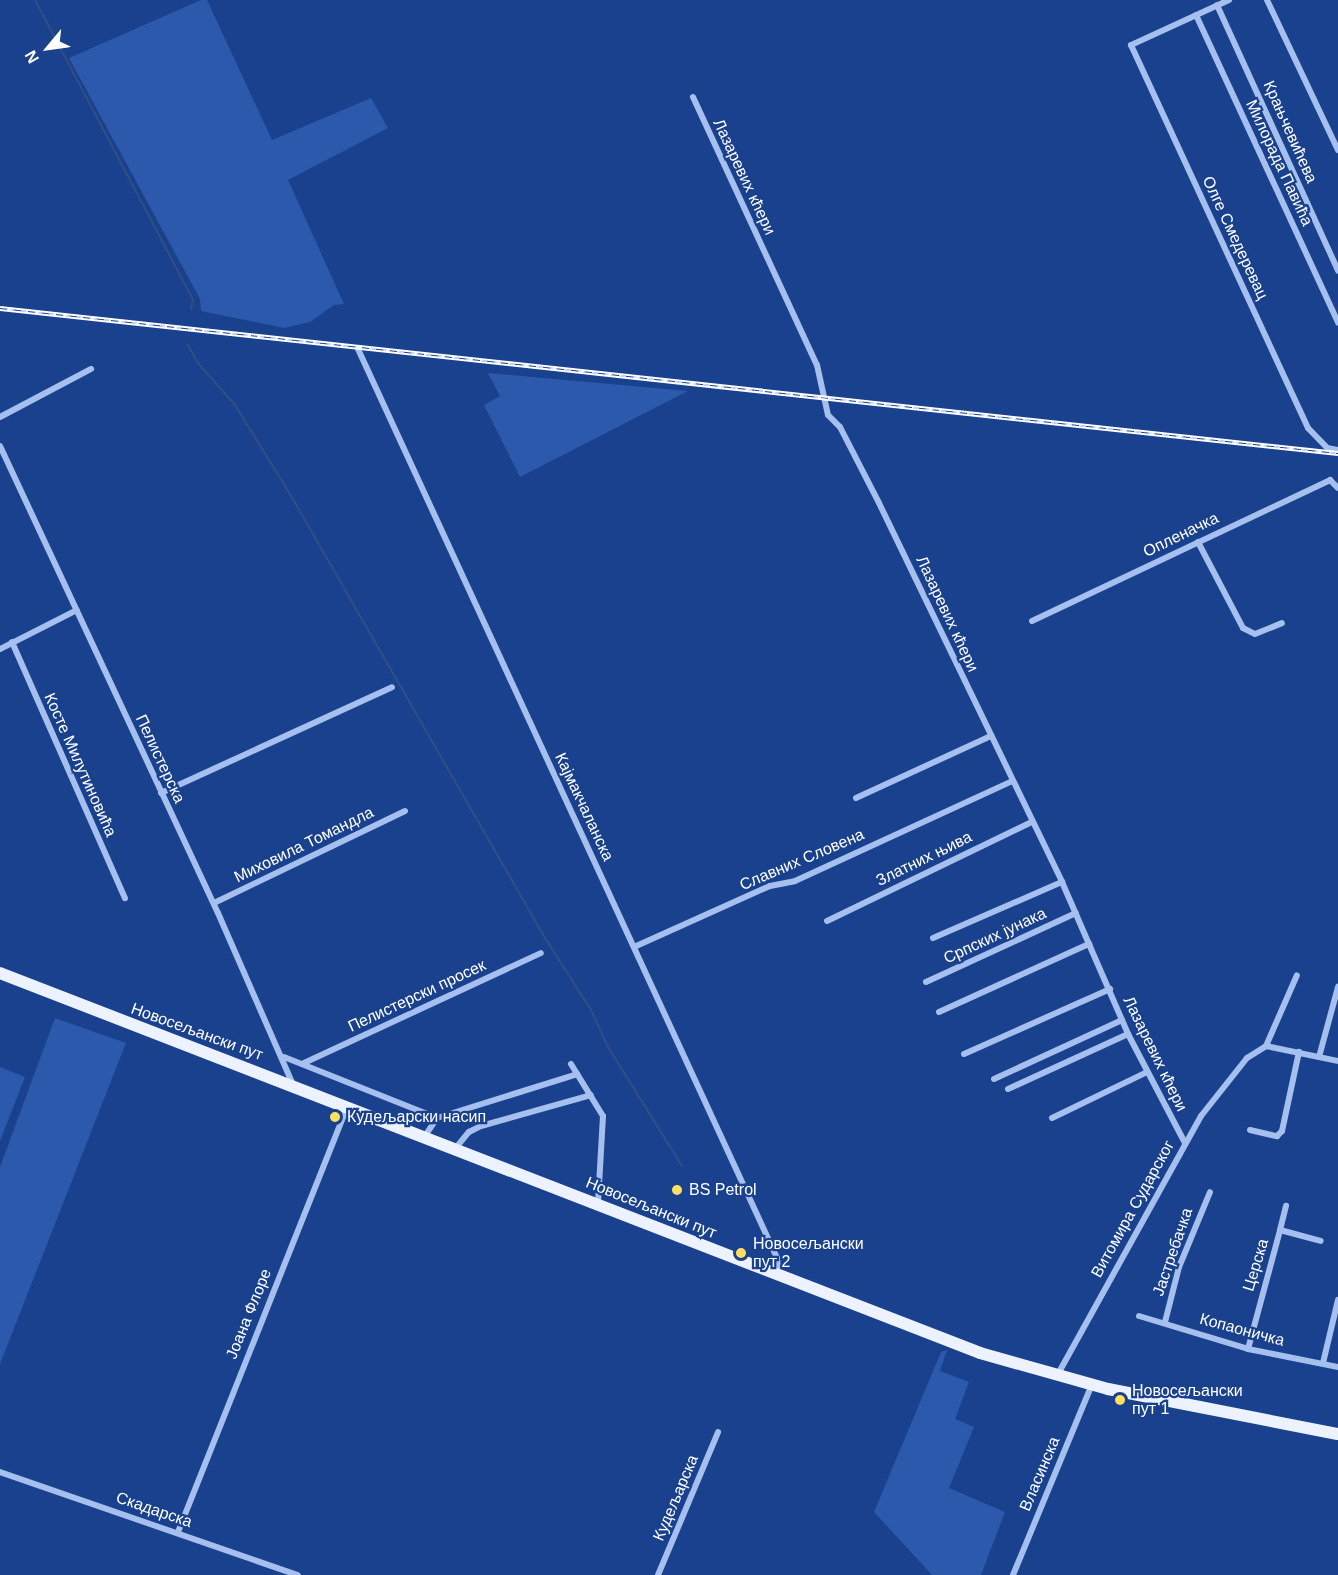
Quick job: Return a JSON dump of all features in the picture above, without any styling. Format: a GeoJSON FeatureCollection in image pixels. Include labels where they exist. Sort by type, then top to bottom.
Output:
{"type":"FeatureCollection","features":[{"type":"Feature","properties":{"kind":"main road","name":"Новосељански пут"},"geometry":{"type":"LineString","coordinates":[[0,974],[293,1084],[423,1137],[598,1203],[779,1277],[980,1353],[1092,1384],[1338,1434]]}},
{"type":"Feature","properties":{"kind":"street"},"geometry":{"type":"LineString","coordinates":[[1196,15],[1229,0]]}},
{"type":"Feature","properties":{"kind":"street"},"geometry":{"type":"LineString","coordinates":[[1267,0],[1338,150]]}},
{"type":"Feature","properties":{"kind":"street","name":"Крањчевићева"},"geometry":{"type":"LineString","coordinates":[[1217,5],[1338,271]]}},
{"type":"Feature","properties":{"kind":"street","name":"Олге Смедеревац"},"geometry":{"type":"LineString","coordinates":[[1196,15],[1131,45],[1303,418],[1317,440],[1338,450]]}},
{"type":"Feature","properties":{"kind":"street","name":"Милорада Павића"},"geometry":{"type":"LineString","coordinates":[[1196,15],[1338,323]]}},
{"type":"Feature","properties":{"kind":"street","name":"Лазаревих кћери"},"geometry":{"type":"LineString","coordinates":[[693,97],[818,365],[828,415],[840,427],[858,461],[1062,882],[1110,988],[1128,1034],[1185,1143]]}},
{"type":"Feature","properties":{"kind":"street","name":"Кајмакчаланска"},"geometry":{"type":"LineString","coordinates":[[358,349],[777,1258],[779,1277]]}},
{"type":"Feature","properties":{"kind":"street"},"geometry":{"type":"LineString","coordinates":[[0,417],[91,369]]}},
{"type":"Feature","properties":{"kind":"street","name":"Пелистерска"},"geometry":{"type":"LineString","coordinates":[[0,446],[160,794],[214,903],[284,1057],[293,1084]]}},
{"type":"Feature","properties":{"kind":"street","name":"Опленачка"},"geometry":{"type":"LineString","coordinates":[[1032,621],[1330,480],[1338,488]]}},
{"type":"Feature","properties":{"kind":"street"},"geometry":{"type":"LineString","coordinates":[[1198,542],[1243,628],[1255,634],[1282,623]]}},
{"type":"Feature","properties":{"kind":"street"},"geometry":{"type":"LineString","coordinates":[[0,649],[77,610]]}},
{"type":"Feature","properties":{"kind":"street","name":"Косте Милутиновића"},"geometry":{"type":"LineString","coordinates":[[12,642],[125,898]]}},
{"type":"Feature","properties":{"kind":"street"},"geometry":{"type":"LineString","coordinates":[[160,794],[392,687]]}},
{"type":"Feature","properties":{"kind":"street"},"geometry":{"type":"LineString","coordinates":[[856,798],[991,736]]}},
{"type":"Feature","properties":{"kind":"street","name":"Славних Словена"},"geometry":{"type":"LineString","coordinates":[[634,947],[770,886],[795,881],[1012,781]]}},
{"type":"Feature","properties":{"kind":"street","name":"Миховила Томандла"},"geometry":{"type":"LineString","coordinates":[[214,903],[405,811]]}},
{"type":"Feature","properties":{"kind":"street","name":"Златних њива"},"geometry":{"type":"LineString","coordinates":[[827,921],[1032,822]]}},
{"type":"Feature","properties":{"kind":"street"},"geometry":{"type":"LineString","coordinates":[[933,938],[1062,882]]}},
{"type":"Feature","properties":{"kind":"street","name":"Српских јунака"},"geometry":{"type":"LineString","coordinates":[[926,982],[1076,913]]}},
{"type":"Feature","properties":{"kind":"street"},"geometry":{"type":"LineString","coordinates":[[939,1012],[1089,944]]}},
{"type":"Feature","properties":{"kind":"street","name":"Пелистерски просек"},"geometry":{"type":"LineString","coordinates":[[304,1063],[541,953]]}},
{"type":"Feature","properties":{"kind":"street","name":"Витомира Сударског"},"geometry":{"type":"LineString","coordinates":[[1058,1374],[1185,1143],[1234,1073],[1266,1046],[1298,975]]}},
{"type":"Feature","properties":{"kind":"street"},"geometry":{"type":"LineString","coordinates":[[1319,1057],[1338,987]]}},
{"type":"Feature","properties":{"kind":"street"},"geometry":{"type":"LineString","coordinates":[[964,1054],[1110,988]]}},
{"type":"Feature","properties":{"kind":"street"},"geometry":{"type":"LineString","coordinates":[[994,1078],[1122,1020]]}},
{"type":"Feature","properties":{"kind":"street"},"geometry":{"type":"LineString","coordinates":[[1008,1089],[1128,1034]]}},
{"type":"Feature","properties":{"kind":"street"},"geometry":{"type":"LineString","coordinates":[[1266,1046],[1338,1061]]}},
{"type":"Feature","properties":{"kind":"street"},"geometry":{"type":"LineString","coordinates":[[1250,1130],[1277,1136],[1282,1131],[1299,1052]]}},
{"type":"Feature","properties":{"kind":"street"},"geometry":{"type":"LineString","coordinates":[[284,1057],[304,1063],[437,1119]]}},
{"type":"Feature","properties":{"kind":"street"},"geometry":{"type":"LineString","coordinates":[[571,1064],[603,1119],[598,1203]]}},
{"type":"Feature","properties":{"kind":"street"},"geometry":{"type":"LineString","coordinates":[[1052,1118],[1147,1072]]}},
{"type":"Feature","properties":{"kind":"street"},"geometry":{"type":"LineString","coordinates":[[423,1137],[437,1119],[577,1074]]}},
{"type":"Feature","properties":{"kind":"street"},"geometry":{"type":"LineString","coordinates":[[455,1149],[469,1132],[481,1126],[591,1095]]}},
{"type":"Feature","properties":{"kind":"street","name":"Јоана Флоре"},"geometry":{"type":"LineString","coordinates":[[178,1532],[347,1107]]}},
{"type":"Feature","properties":{"kind":"street","name":"Јастребачка"},"geometry":{"type":"LineString","coordinates":[[1165,1322],[1179,1267],[1210,1192]]}},
{"type":"Feature","properties":{"kind":"street"},"geometry":{"type":"LineString","coordinates":[[1280,1230],[1286,1206]]}},
{"type":"Feature","properties":{"kind":"street","name":"Церска"},"geometry":{"type":"LineString","coordinates":[[1248,1349],[1280,1230],[1321,1241]]}},
{"type":"Feature","properties":{"kind":"street"},"geometry":{"type":"LineString","coordinates":[[1323,1363],[1338,1300]]}},
{"type":"Feature","properties":{"kind":"street","name":"Копаоничка"},"geometry":{"type":"LineString","coordinates":[[1140,1316],[1248,1349],[1338,1367]]}},
{"type":"Feature","properties":{"kind":"street","name":"Власинска"},"geometry":{"type":"LineString","coordinates":[[1013,1575],[1092,1384]]}},
{"type":"Feature","properties":{"kind":"street","name":"Кудељарска"},"geometry":{"type":"LineString","coordinates":[[658,1575],[718,1432]]}},
{"type":"Feature","properties":{"kind":"street","name":"Скадарска"},"geometry":{"type":"LineString","coordinates":[[0,1472],[298,1575]]}},
{"type":"Feature","properties":{"kind":"shaded area"},"geometry":{"type":"Polygon","coordinates":[[[201,0],[207,0],[272,140],[371,98],[388,128],[288,180],[344,304],[334,305],[310,322],[284,328],[201,311],[200,299],[69,58],[201,0]]]}},
{"type":"Feature","properties":{"kind":"shaded area"},"geometry":{"type":"Polygon","coordinates":[[[488,373],[688,391],[520,477],[484,405],[500,396],[488,373]]]}},
{"type":"Feature","properties":{"kind":"shaded area"},"geometry":{"type":"Polygon","coordinates":[[[55,1018],[126,1043],[0,1364],[0,1167],[55,1018]]]}},
{"type":"Feature","properties":{"kind":"shaded area"},"geometry":{"type":"Polygon","coordinates":[[[0,1067],[25,1077],[0,1141],[0,1067]]]}},
{"type":"Feature","properties":{"kind":"shaded area"},"geometry":{"type":"Polygon","coordinates":[[[947,1350],[940,1371],[969,1382],[955,1419],[974,1427],[949,1488],[1005,1512],[981,1575],[932,1575],[874,1512],[941,1352],[947,1350]]]}},
{"type":"Feature","properties":{"kind":"waterway"},"geometry":{"type":"LineString","coordinates":[[35,0],[193,300],[191,310]]}},
{"type":"Feature","properties":{"kind":"waterway"},"geometry":{"type":"LineString","coordinates":[[188,345],[198,363],[235,405],[290,494],[545,938],[591,1010],[608,1047],[682,1166]]}},
{"type":"Feature","properties":{"kind":"railway"},"geometry":{"type":"LineString","coordinates":[[0,308],[1338,453]]}},
{"type":"Feature","properties":{"kind":"place","name":"Кудељарски насип"},"geometry":{"type":"Point","coordinates":[335,1117]}},
{"type":"Feature","properties":{"kind":"place","name":"BS Petrol"},"geometry":{"type":"Point","coordinates":[677,1190]}},
{"type":"Feature","properties":{"kind":"place","name":"Новосељански пут 2"},"geometry":{"type":"Point","coordinates":[741,1253]}},
{"type":"Feature","properties":{"kind":"place","name":"Новосељански пут 1"},"geometry":{"type":"Point","coordinates":[1120,1400]}}]}
